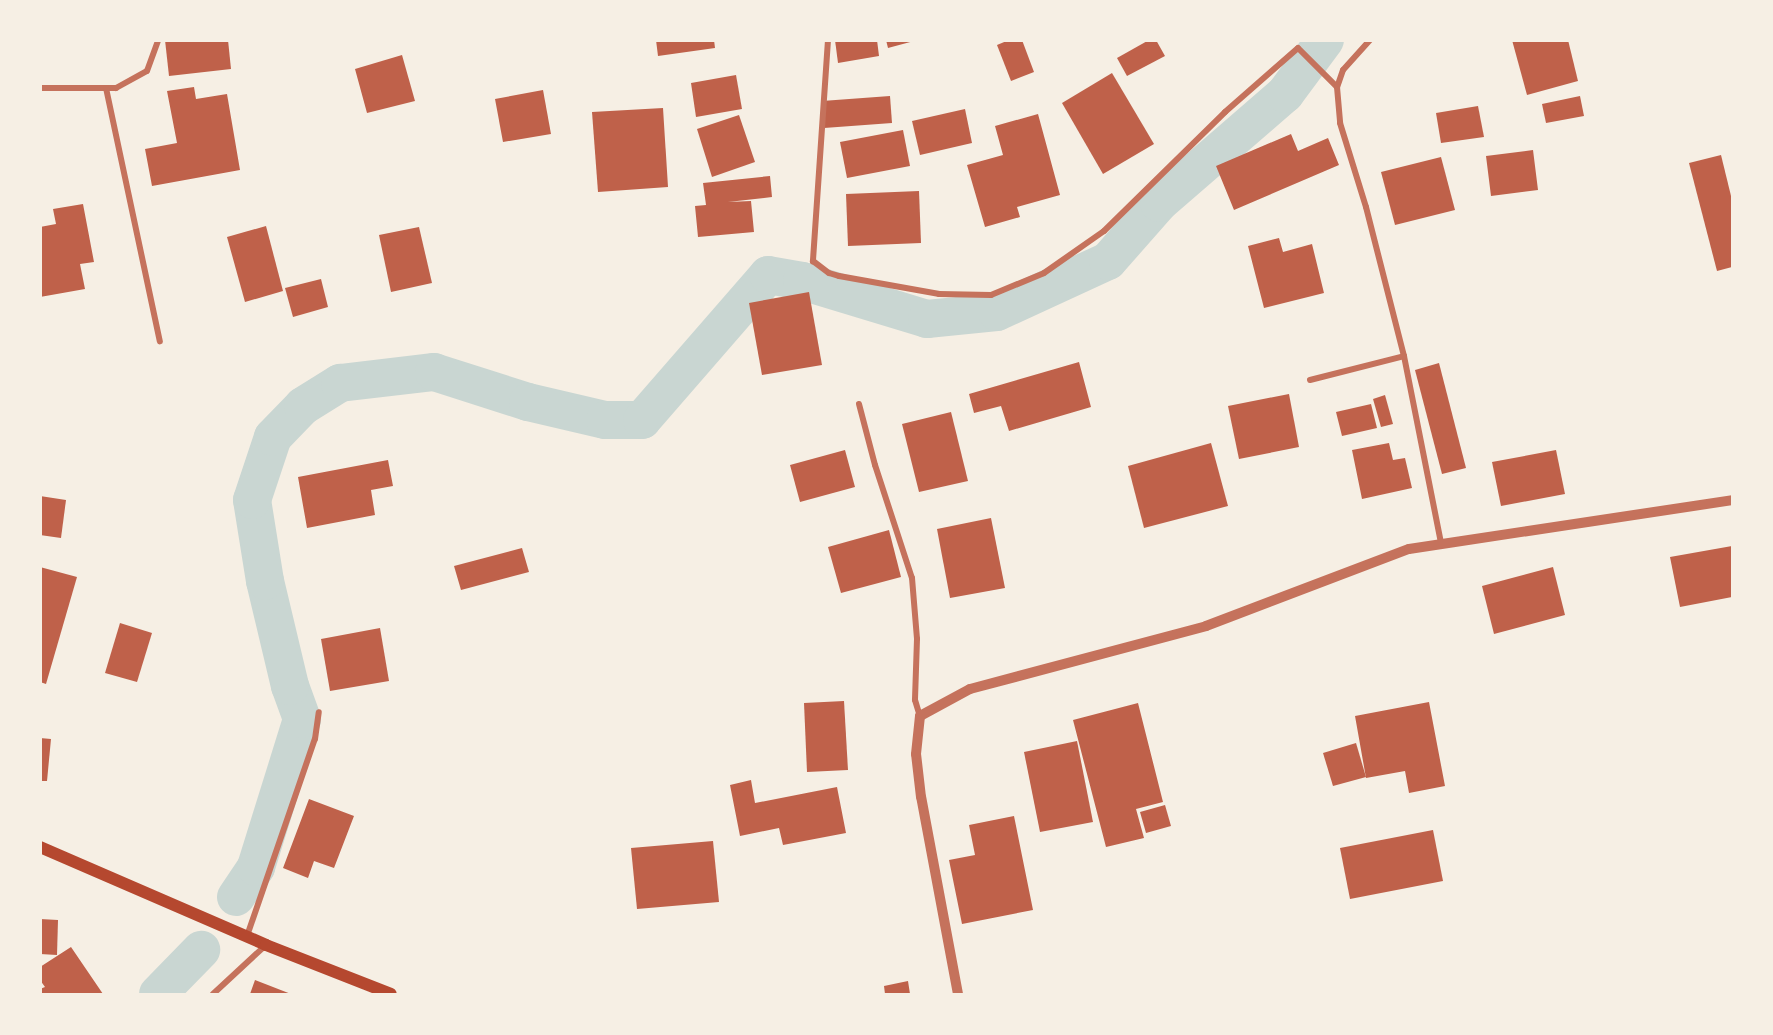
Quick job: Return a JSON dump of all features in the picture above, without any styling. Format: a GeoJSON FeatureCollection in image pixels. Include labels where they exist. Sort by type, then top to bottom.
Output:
{"type":"FeatureCollection","features":[{"type":"Feature","properties":{"kind":"main road"},"geometry":{"type":"LineString","coordinates":[[40,847],[266,945],[392,994]]}},
{"type":"Feature","properties":{"kind":"street"},"geometry":{"type":"LineString","coordinates":[[40,88],[117,88],[147,71],[158,40]]}},
{"type":"Feature","properties":{"kind":"street"},"geometry":{"type":"LineString","coordinates":[[828,40],[813,261],[829,273],[839,276],[939,294],[992,295],[1044,273],[1104,231],[1297,44],[1337,87]]}},
{"type":"Feature","properties":{"kind":"street"},"geometry":{"type":"LineString","coordinates":[[1370,40],[1343,70],[1337,87],[1340,123],[1366,207],[1404,356],[1441,543]]}},
{"type":"Feature","properties":{"kind":"street"},"geometry":{"type":"LineString","coordinates":[[106,88],[160,341]]}},
{"type":"Feature","properties":{"kind":"street"},"geometry":{"type":"LineString","coordinates":[[1310,380],[1404,356]]}},
{"type":"Feature","properties":{"kind":"street"},"geometry":{"type":"LineString","coordinates":[[859,404],[875,465],[912,578],[917,639],[915,700],[920,716],[916,754],[921,797],[958,994]]}},
{"type":"Feature","properties":{"kind":"street"},"geometry":{"type":"LineString","coordinates":[[920,716],[970,689],[1206,626],[1409,549],[1703,507],[1732,500]]}},
{"type":"Feature","properties":{"kind":"street"},"geometry":{"type":"LineString","coordinates":[[247,936],[315,739],[319,712]]}},
{"type":"Feature","properties":{"kind":"street"},"geometry":{"type":"LineString","coordinates":[[213,994],[266,945]]}},
{"type":"Feature","properties":{"kind":"building"},"geometry":{"type":"Polygon","coordinates":[[[165,40],[228,40],[231,69],[169,76],[165,40]]]}},
{"type":"Feature","properties":{"kind":"building"},"geometry":{"type":"Polygon","coordinates":[[[656,40],[714,40],[715,48],[658,56],[656,40]]]}},
{"type":"Feature","properties":{"kind":"building"},"geometry":{"type":"Polygon","coordinates":[[[835,40],[877,40],[879,56],[838,63],[835,40]]]}},
{"type":"Feature","properties":{"kind":"building"},"geometry":{"type":"Polygon","coordinates":[[[886,40],[914,40],[914,41],[888,48],[886,40]]]}},
{"type":"Feature","properties":{"kind":"building"},"geometry":{"type":"Polygon","coordinates":[[[1009,40],[1022,40],[1034,72],[1011,81],[997,45],[1009,40]]]}},
{"type":"Feature","properties":{"kind":"building"},"geometry":{"type":"Polygon","coordinates":[[[1149,40],[1156,40],[1165,56],[1127,76],[1117,58],[1149,40]]]}},
{"type":"Feature","properties":{"kind":"building"},"geometry":{"type":"Polygon","coordinates":[[[1512,40],[1568,40],[1578,81],[1527,95],[1512,40]]]}},
{"type":"Feature","properties":{"kind":"building"},"geometry":{"type":"Polygon","coordinates":[[[402,55],[415,101],[367,113],[355,69],[402,55]]]}},
{"type":"Feature","properties":{"kind":"building"},"geometry":{"type":"Polygon","coordinates":[[[1112,73],[1154,144],[1103,174],[1062,103],[1112,73]]]}},
{"type":"Feature","properties":{"kind":"building"},"geometry":{"type":"Polygon","coordinates":[[[736,75],[742,109],[696,117],[691,83],[736,75]]]}},
{"type":"Feature","properties":{"kind":"building"},"geometry":{"type":"Polygon","coordinates":[[[194,87],[196,99],[227,94],[240,170],[152,186],[145,149],[177,143],[167,91],[194,87]]]}},
{"type":"Feature","properties":{"kind":"building"},"geometry":{"type":"Polygon","coordinates":[[[543,90],[551,134],[503,142],[495,99],[543,90]]]}},
{"type":"Feature","properties":{"kind":"building"},"geometry":{"type":"Polygon","coordinates":[[[890,96],[892,123],[824,128],[822,101],[890,96]]]}},
{"type":"Feature","properties":{"kind":"building"},"geometry":{"type":"Polygon","coordinates":[[[1580,96],[1584,116],[1546,123],[1542,104],[1580,96]]]}},
{"type":"Feature","properties":{"kind":"building"},"geometry":{"type":"Polygon","coordinates":[[[1478,106],[1484,137],[1441,143],[1436,113],[1478,106]]]}},
{"type":"Feature","properties":{"kind":"building"},"geometry":{"type":"Polygon","coordinates":[[[663,108],[668,187],[598,192],[592,112],[663,108]]]}},
{"type":"Feature","properties":{"kind":"building"},"geometry":{"type":"Polygon","coordinates":[[[965,109],[972,143],[920,155],[912,121],[965,109]]]}},
{"type":"Feature","properties":{"kind":"building"},"geometry":{"type":"Polygon","coordinates":[[[1038,114],[1060,195],[1017,207],[1020,217],[985,227],[967,165],[1003,155],[995,126],[1038,114]]]}},
{"type":"Feature","properties":{"kind":"building"},"geometry":{"type":"Polygon","coordinates":[[[739,115],[755,162],[712,177],[697,129],[739,115]]]}},
{"type":"Feature","properties":{"kind":"building"},"geometry":{"type":"Polygon","coordinates":[[[903,130],[910,166],[847,178],[840,142],[903,130]]]}},
{"type":"Feature","properties":{"kind":"building"},"geometry":{"type":"Polygon","coordinates":[[[1291,134],[1298,151],[1328,138],[1339,165],[1234,210],[1216,166],[1291,134]]]}},
{"type":"Feature","properties":{"kind":"building"},"geometry":{"type":"Polygon","coordinates":[[[1533,150],[1538,190],[1491,196],[1486,156],[1533,150]]]}},
{"type":"Feature","properties":{"kind":"building"},"geometry":{"type":"Polygon","coordinates":[[[1721,155],[1732,200],[1732,267],[1717,271],[1689,163],[1721,155]]]}},
{"type":"Feature","properties":{"kind":"building"},"geometry":{"type":"Polygon","coordinates":[[[1441,157],[1455,210],[1395,225],[1381,172],[1441,157]]]}},
{"type":"Feature","properties":{"kind":"building"},"geometry":{"type":"Polygon","coordinates":[[[770,176],[772,197],[728,202],[751,201],[754,232],[698,237],[695,206],[706,205],[703,183],[770,176]]]}},
{"type":"Feature","properties":{"kind":"building"},"geometry":{"type":"Polygon","coordinates":[[[919,191],[921,243],[848,246],[846,194],[919,191]]]}},
{"type":"Feature","properties":{"kind":"building"},"geometry":{"type":"Polygon","coordinates":[[[83,204],[94,262],[80,264],[85,289],[40,297],[40,227],[56,224],[53,209],[83,204]]]}},
{"type":"Feature","properties":{"kind":"building"},"geometry":{"type":"Polygon","coordinates":[[[266,226],[283,291],[245,302],[227,237],[266,226]]]}},
{"type":"Feature","properties":{"kind":"building"},"geometry":{"type":"Polygon","coordinates":[[[419,227],[432,283],[391,292],[379,235],[419,227]]]}},
{"type":"Feature","properties":{"kind":"building"},"geometry":{"type":"Polygon","coordinates":[[[1279,238],[1283,252],[1312,244],[1324,293],[1264,308],[1248,246],[1279,238]]]}},
{"type":"Feature","properties":{"kind":"building"},"geometry":{"type":"Polygon","coordinates":[[[321,279],[328,307],[293,317],[285,288],[321,279]]]}},
{"type":"Feature","properties":{"kind":"building"},"geometry":{"type":"Polygon","coordinates":[[[809,292],[822,365],[762,375],[749,303],[809,292]]]}},
{"type":"Feature","properties":{"kind":"building"},"geometry":{"type":"Polygon","coordinates":[[[1079,362],[1091,407],[1009,431],[1001,406],[974,413],[969,394],[1079,362]]]}},
{"type":"Feature","properties":{"kind":"building"},"geometry":{"type":"Polygon","coordinates":[[[1439,363],[1466,468],[1442,474],[1415,370],[1439,363]]]}},
{"type":"Feature","properties":{"kind":"building"},"geometry":{"type":"Polygon","coordinates":[[[1289,394],[1299,447],[1239,459],[1228,406],[1289,394]]]}},
{"type":"Feature","properties":{"kind":"building"},"geometry":{"type":"Polygon","coordinates":[[[1385,395],[1393,424],[1381,427],[1373,399],[1385,395]]]}},
{"type":"Feature","properties":{"kind":"building"},"geometry":{"type":"Polygon","coordinates":[[[1371,404],[1377,428],[1342,436],[1336,412],[1371,404]]]}},
{"type":"Feature","properties":{"kind":"building"},"geometry":{"type":"Polygon","coordinates":[[[951,412],[968,481],[919,492],[902,424],[951,412]]]}},
{"type":"Feature","properties":{"kind":"building"},"geometry":{"type":"Polygon","coordinates":[[[1211,443],[1228,506],[1144,528],[1128,466],[1211,443]]]}},
{"type":"Feature","properties":{"kind":"building"},"geometry":{"type":"Polygon","coordinates":[[[1389,443],[1393,460],[1405,458],[1412,488],[1362,499],[1352,450],[1389,443]]]}},
{"type":"Feature","properties":{"kind":"building"},"geometry":{"type":"Polygon","coordinates":[[[845,450],[855,487],[800,502],[790,465],[845,450]]]}},
{"type":"Feature","properties":{"kind":"building"},"geometry":{"type":"Polygon","coordinates":[[[1556,450],[1565,494],[1501,506],[1492,462],[1556,450]]]}},
{"type":"Feature","properties":{"kind":"building"},"geometry":{"type":"Polygon","coordinates":[[[388,460],[393,486],[371,490],[375,515],[307,528],[298,477],[388,460]]]}},
{"type":"Feature","properties":{"kind":"building"},"geometry":{"type":"Polygon","coordinates":[[[40,496],[66,500],[61,538],[40,535],[40,496]]]}},
{"type":"Feature","properties":{"kind":"building"},"geometry":{"type":"Polygon","coordinates":[[[991,518],[1005,588],[950,598],[937,529],[991,518]]]}},
{"type":"Feature","properties":{"kind":"building"},"geometry":{"type":"Polygon","coordinates":[[[889,530],[901,577],[841,593],[828,547],[889,530]]]}},
{"type":"Feature","properties":{"kind":"building"},"geometry":{"type":"Polygon","coordinates":[[[1732,546],[1732,597],[1680,607],[1670,557],[1732,546]]]}},
{"type":"Feature","properties":{"kind":"building"},"geometry":{"type":"Polygon","coordinates":[[[522,548],[529,572],[461,590],[454,566],[522,548]]]}},
{"type":"Feature","properties":{"kind":"building"},"geometry":{"type":"Polygon","coordinates":[[[40,567],[77,577],[46,684],[40,682],[40,567]]]}},
{"type":"Feature","properties":{"kind":"building"},"geometry":{"type":"Polygon","coordinates":[[[1553,567],[1565,615],[1494,634],[1482,586],[1553,567]]]}},
{"type":"Feature","properties":{"kind":"building"},"geometry":{"type":"Polygon","coordinates":[[[120,623],[152,633],[137,682],[105,673],[120,623]]]}},
{"type":"Feature","properties":{"kind":"building"},"geometry":{"type":"Polygon","coordinates":[[[380,628],[389,681],[330,691],[321,639],[380,628]]]}},
{"type":"Feature","properties":{"kind":"building"},"geometry":{"type":"Polygon","coordinates":[[[844,701],[848,770],[807,772],[804,703],[844,701]]]}},
{"type":"Feature","properties":{"kind":"building"},"geometry":{"type":"Polygon","coordinates":[[[1429,702],[1445,786],[1409,793],[1405,771],[1366,778],[1355,716],[1429,702]]]}},
{"type":"Feature","properties":{"kind":"building"},"geometry":{"type":"Polygon","coordinates":[[[1138,703],[1163,802],[1136,809],[1144,838],[1106,847],[1073,720],[1138,703]]]}},
{"type":"Feature","properties":{"kind":"building"},"geometry":{"type":"Polygon","coordinates":[[[40,738],[51,739],[47,781],[40,781],[40,738]]]}},
{"type":"Feature","properties":{"kind":"building"},"geometry":{"type":"Polygon","coordinates":[[[1077,741],[1093,822],[1040,832],[1024,752],[1077,741]]]}},
{"type":"Feature","properties":{"kind":"building"},"geometry":{"type":"Polygon","coordinates":[[[1356,743],[1366,777],[1333,786],[1323,753],[1356,743]]]}},
{"type":"Feature","properties":{"kind":"building"},"geometry":{"type":"Polygon","coordinates":[[[751,780],[755,803],[837,787],[846,833],[783,845],[779,828],[740,836],[730,785],[751,780]]]}},
{"type":"Feature","properties":{"kind":"building"},"geometry":{"type":"Polygon","coordinates":[[[309,799],[354,816],[334,868],[314,861],[308,878],[283,868],[309,799]]]}},
{"type":"Feature","properties":{"kind":"building"},"geometry":{"type":"Polygon","coordinates":[[[1165,805],[1171,826],[1146,833],[1140,812],[1165,805]]]}},
{"type":"Feature","properties":{"kind":"building"},"geometry":{"type":"Polygon","coordinates":[[[1014,816],[1033,910],[962,924],[949,860],[975,855],[969,825],[1014,816]]]}},
{"type":"Feature","properties":{"kind":"building"},"geometry":{"type":"Polygon","coordinates":[[[1433,830],[1443,881],[1350,899],[1340,848],[1433,830]]]}},
{"type":"Feature","properties":{"kind":"building"},"geometry":{"type":"Polygon","coordinates":[[[713,841],[719,902],[637,909],[631,848],[713,841]]]}},
{"type":"Feature","properties":{"kind":"building"},"geometry":{"type":"Polygon","coordinates":[[[40,919],[58,920],[57,955],[40,954],[40,919]]]}},
{"type":"Feature","properties":{"kind":"building"},"geometry":{"type":"Polygon","coordinates":[[[71,947],[103,994],[40,994],[40,989],[45,987],[40,980],[40,967],[71,947]]]}},
{"type":"Feature","properties":{"kind":"building"},"geometry":{"type":"Polygon","coordinates":[[[255,980],[291,994],[250,994],[255,980]]]}},
{"type":"Feature","properties":{"kind":"building"},"geometry":{"type":"Polygon","coordinates":[[[908,981],[910,994],[885,994],[884,986],[908,981]]]}},
{"type":"Feature","properties":{"kind":"waterway"},"geometry":{"type":"LineString","coordinates":[[236,897],[256,867],[302,719],[290,686],[265,581],[252,500],[273,437],[303,406],[340,383],[434,372],[528,402],[605,420],[642,420],[768,275],[802,281],[927,319],[997,312],[1108,261],[1159,203],[1285,94],[1325,40]]}},
{"type":"Feature","properties":{"kind":"waterway"},"geometry":{"type":"LineString","coordinates":[[158,994],[201,950]]}}]}
